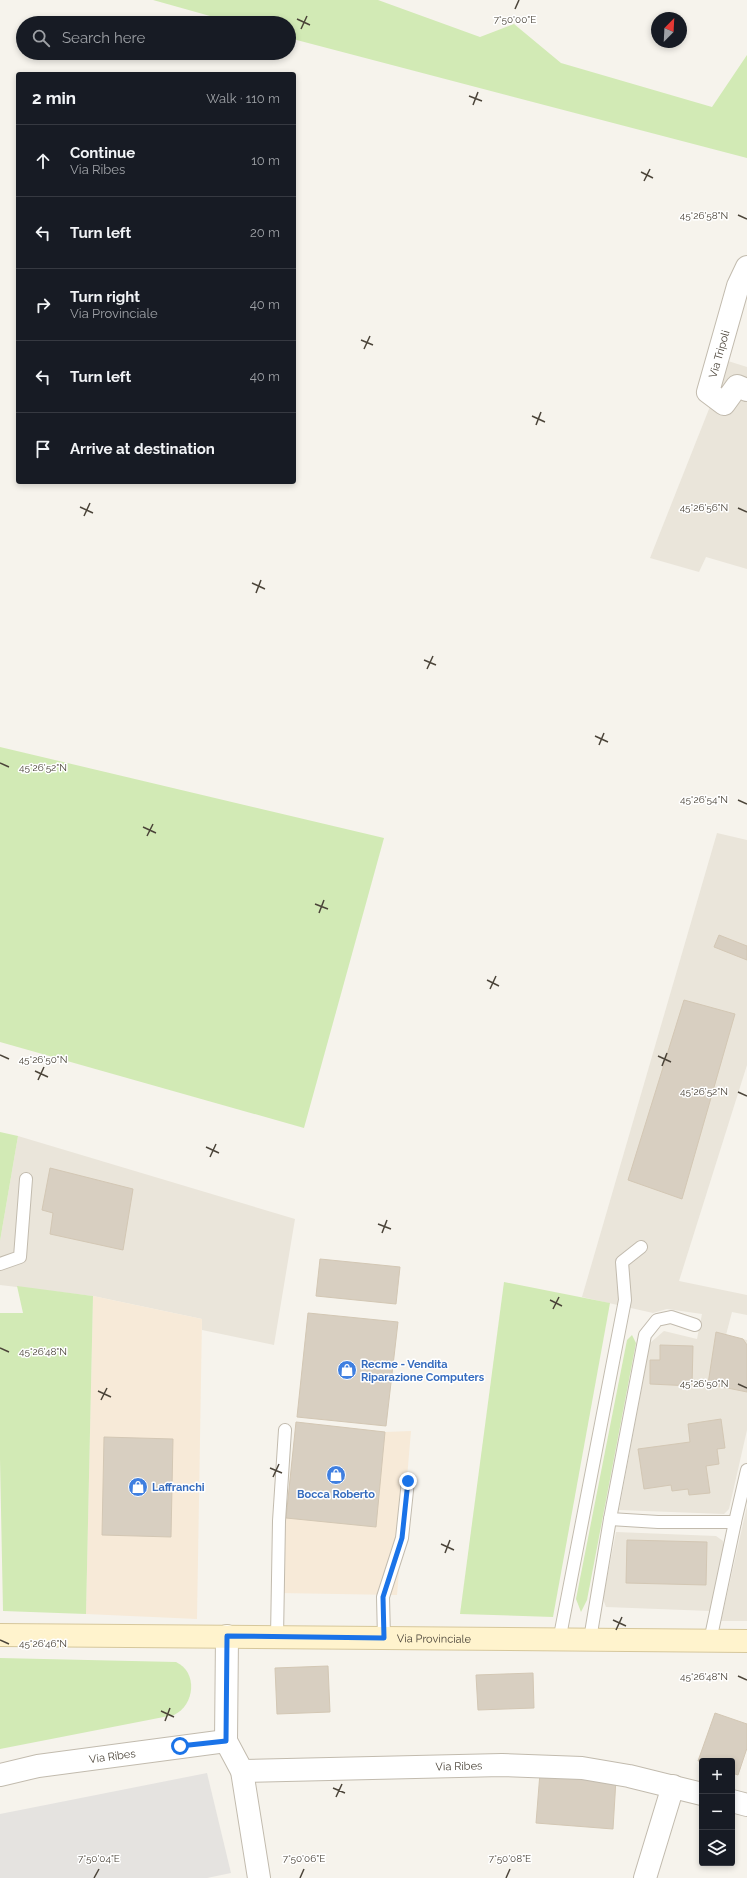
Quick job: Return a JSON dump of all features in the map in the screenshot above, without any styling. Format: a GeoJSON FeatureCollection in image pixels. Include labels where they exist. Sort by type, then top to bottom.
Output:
{"type":"FeatureCollection","features":[{"type":"Feature","properties":{"kind":"main road","name":"Via Provinciale"},"geometry":{"type":"LineString","coordinates":[[0,1635],[277,1636],[559,1641],[747,1641]]}},
{"type":"Feature","properties":{"kind":"street","name":"Via Tripoli"},"geometry":{"type":"LineString","coordinates":[[747,267],[738,286],[708,392],[724,404],[737,386],[747,390]]}},
{"type":"Feature","properties":{"kind":"street"},"geometry":{"type":"LineString","coordinates":[[227,1636],[226,1741],[242,1771],[259,1878]]}},
{"type":"Feature","properties":{"kind":"street","name":"Via Ribes"},"geometry":{"type":"LineString","coordinates":[[0,1775],[38,1766],[226,1741]]}},
{"type":"Feature","properties":{"kind":"street","name":"Via Ribes"},"geometry":{"type":"LineString","coordinates":[[242,1771],[502,1765],[582,1768],[628,1776],[699,1793]]}},
{"type":"Feature","properties":{"kind":"street"},"geometry":{"type":"LineString","coordinates":[[645,1878],[673,1786]]}},
{"type":"Feature","properties":{"kind":"street"},"geometry":{"type":"LineString","coordinates":[[735,1802],[747,1805]]}},
{"type":"Feature","properties":{"kind":"lane"},"geometry":{"type":"LineString","coordinates":[[0,1264],[20,1257],[26,1179]]}},
{"type":"Feature","properties":{"kind":"lane"},"geometry":{"type":"LineString","coordinates":[[559,1641],[625,1300],[622,1262],[641,1247]]}},
{"type":"Feature","properties":{"kind":"lane"},"geometry":{"type":"LineString","coordinates":[[590,1640],[610,1519],[645,1336],[657,1320],[671,1317],[695,1325]]}},
{"type":"Feature","properties":{"kind":"lane"},"geometry":{"type":"LineString","coordinates":[[277,1636],[279,1521],[285,1430]]}},
{"type":"Feature","properties":{"kind":"lane"},"geometry":{"type":"LineString","coordinates":[[710,1641],[747,1470]]}},
{"type":"Feature","properties":{"kind":"lane"},"geometry":{"type":"LineString","coordinates":[[384,1638],[383,1597],[402,1538],[408,1481]]}},
{"type":"Feature","properties":{"kind":"lane"},"geometry":{"type":"LineString","coordinates":[[610,1519],[658,1522],[735,1522]]}},
{"type":"Feature","properties":{"kind":"shaded area"},"geometry":{"type":"Polygon","coordinates":[[[728,361],[747,367],[747,569],[706,557],[699,572],[650,558],[728,361]]]}},
{"type":"Feature","properties":{"kind":"shaded area"},"geometry":{"type":"Polygon","coordinates":[[[717,833],[747,840],[747,1065],[679,1281],[747,1295],[747,1315],[732,1312],[726,1335],[747,1340],[747,1430],[729,1509],[724,1514],[619,1510],[650,1343],[664,1331],[697,1339],[702,1314],[667,1309],[653,1313],[582,1297],[717,833]]]}},
{"type":"Feature","properties":{"kind":"shaded area"},"geometry":{"type":"Polygon","coordinates":[[[18,1136],[295,1219],[274,1345],[202,1330],[202,1319],[93,1296],[0,1285],[0,1241],[18,1136]]]}},
{"type":"Feature","properties":{"kind":"shaded area"},"geometry":{"type":"Polygon","coordinates":[[[93,1296],[202,1319],[197,1619],[86,1614],[93,1296]]]}},
{"type":"Feature","properties":{"kind":"shaded area"},"geometry":{"type":"Polygon","coordinates":[[[296,1422],[385,1432],[411,1431],[397,1595],[278,1593],[296,1422]]]}},
{"type":"Feature","properties":{"kind":"shaded area"},"geometry":{"type":"Polygon","coordinates":[[[747,1506],[747,1621],[721,1621],[747,1506]]]}},
{"type":"Feature","properties":{"kind":"shaded area"},"geometry":{"type":"Polygon","coordinates":[[[616,1532],[716,1536],[723,1541],[724,1549],[710,1611],[606,1607],[603,1599],[616,1532]]]}},
{"type":"Feature","properties":{"kind":"shaded area"},"geometry":{"type":"Polygon","coordinates":[[[207,1773],[231,1873],[207,1878],[0,1878],[0,1814],[207,1773]]]}},
{"type":"Feature","properties":{"kind":"green space"},"geometry":{"type":"Polygon","coordinates":[[[153,0],[378,0],[480,37],[514,24],[561,63],[712,107],[747,55],[747,158],[296,40],[296,16],[210,16],[153,0]]]}},
{"type":"Feature","properties":{"kind":"green space"},"geometry":{"type":"Polygon","coordinates":[[[0,747],[384,838],[304,1128],[0,1042],[0,747]]]}},
{"type":"Feature","properties":{"kind":"green space"},"geometry":{"type":"Polygon","coordinates":[[[0,1132],[18,1136],[0,1241],[0,1132]]]}},
{"type":"Feature","properties":{"kind":"green space"},"geometry":{"type":"Polygon","coordinates":[[[504,1282],[610,1303],[553,1617],[460,1614],[504,1282]]]}},
{"type":"Feature","properties":{"kind":"green space"},"geometry":{"type":"Polygon","coordinates":[[[17,1286],[93,1296],[86,1614],[3,1611],[0,1459],[0,1313],[23,1313],[17,1286]]]}},
{"type":"Feature","properties":{"kind":"green space"},"geometry":{"type":"Polygon","coordinates":[[[632,1335],[636,1343],[587,1600],[581,1612],[576,1599],[627,1340],[632,1335]]]}},
{"type":"Feature","properties":{"kind":"green space"},"geometry":{"type":"Polygon","coordinates":[[[0,1658],[176,1662],[188,1673],[191,1681],[190,1696],[181,1710],[174,1715],[0,1749],[0,1658]]]}},
{"type":"Feature","properties":{"kind":"building"},"geometry":{"type":"Polygon","coordinates":[[[719,935],[747,946],[747,960],[714,947],[719,935]]]}},
{"type":"Feature","properties":{"kind":"building"},"geometry":{"type":"Polygon","coordinates":[[[684,1000],[735,1014],[682,1199],[628,1180],[684,1000]]]}},
{"type":"Feature","properties":{"kind":"building"},"geometry":{"type":"Polygon","coordinates":[[[50,1168],[133,1189],[123,1250],[50,1234],[53,1213],[42,1210],[50,1168]]]}},
{"type":"Feature","properties":{"kind":"building"},"geometry":{"type":"Polygon","coordinates":[[[320,1259],[400,1267],[396,1304],[316,1296],[320,1259]]]}},
{"type":"Feature","properties":{"kind":"building","name":"Recme - Vendita Riparazione Computers"},"geometry":{"type":"Polygon","coordinates":[[[308,1313],[398,1322],[386,1426],[297,1417],[308,1313]]]}},
{"type":"Feature","properties":{"kind":"building"},"geometry":{"type":"Polygon","coordinates":[[[716,1332],[743,1339],[747,1345],[747,1392],[708,1384],[716,1332]]]}},
{"type":"Feature","properties":{"kind":"building"},"geometry":{"type":"Polygon","coordinates":[[[660,1345],[693,1346],[692,1386],[650,1384],[650,1360],[660,1360],[660,1345]]]}},
{"type":"Feature","properties":{"kind":"building"},"geometry":{"type":"Polygon","coordinates":[[[721,1419],[725,1448],[717,1449],[719,1464],[706,1466],[710,1493],[689,1495],[688,1489],[672,1491],[671,1485],[644,1489],[638,1449],[690,1442],[688,1424],[721,1419]]]}},
{"type":"Feature","properties":{"kind":"building","name":"Bocca Roberto"},"geometry":{"type":"Polygon","coordinates":[[[296,1422],[385,1432],[376,1527],[286,1518],[296,1422]]]}},
{"type":"Feature","properties":{"kind":"building","name":"Laffranchi"},"geometry":{"type":"Polygon","coordinates":[[[104,1437],[173,1439],[171,1537],[102,1535],[104,1437]]]}},
{"type":"Feature","properties":{"kind":"building"},"geometry":{"type":"Polygon","coordinates":[[[627,1540],[707,1542],[706,1585],[626,1583],[627,1540]]]}},
{"type":"Feature","properties":{"kind":"building"},"geometry":{"type":"Polygon","coordinates":[[[328,1666],[330,1712],[277,1714],[275,1668],[328,1666]]]}},
{"type":"Feature","properties":{"kind":"building"},"geometry":{"type":"Polygon","coordinates":[[[533,1673],[534,1708],[478,1710],[476,1675],[533,1673]]]}},
{"type":"Feature","properties":{"kind":"building"},"geometry":{"type":"Polygon","coordinates":[[[715,1713],[747,1724],[747,1748],[738,1775],[735,1774],[735,1758],[699,1758],[715,1713]]]}},
{"type":"Feature","properties":{"kind":"building"},"geometry":{"type":"Polygon","coordinates":[[[540,1773],[616,1779],[613,1829],[536,1823],[540,1773]]]}},
{"type":"Feature","properties":{"kind":"place","name":"Recme - Vendita Riparazione Computers"},"geometry":{"type":"Point","coordinates":[347,1370]}},
{"type":"Feature","properties":{"kind":"place","name":"Bocca Roberto"},"geometry":{"type":"Point","coordinates":[336,1475]}},
{"type":"Feature","properties":{"kind":"place","name":"Laffranchi"},"geometry":{"type":"Point","coordinates":[138,1487]}},
{"type":"Feature","properties":{"kind":"route"},"geometry":{"type":"LineString","coordinates":[[180,1746],[226,1741],[227,1636],[384,1638],[383,1597],[402,1538],[408,1481]]}}]}
